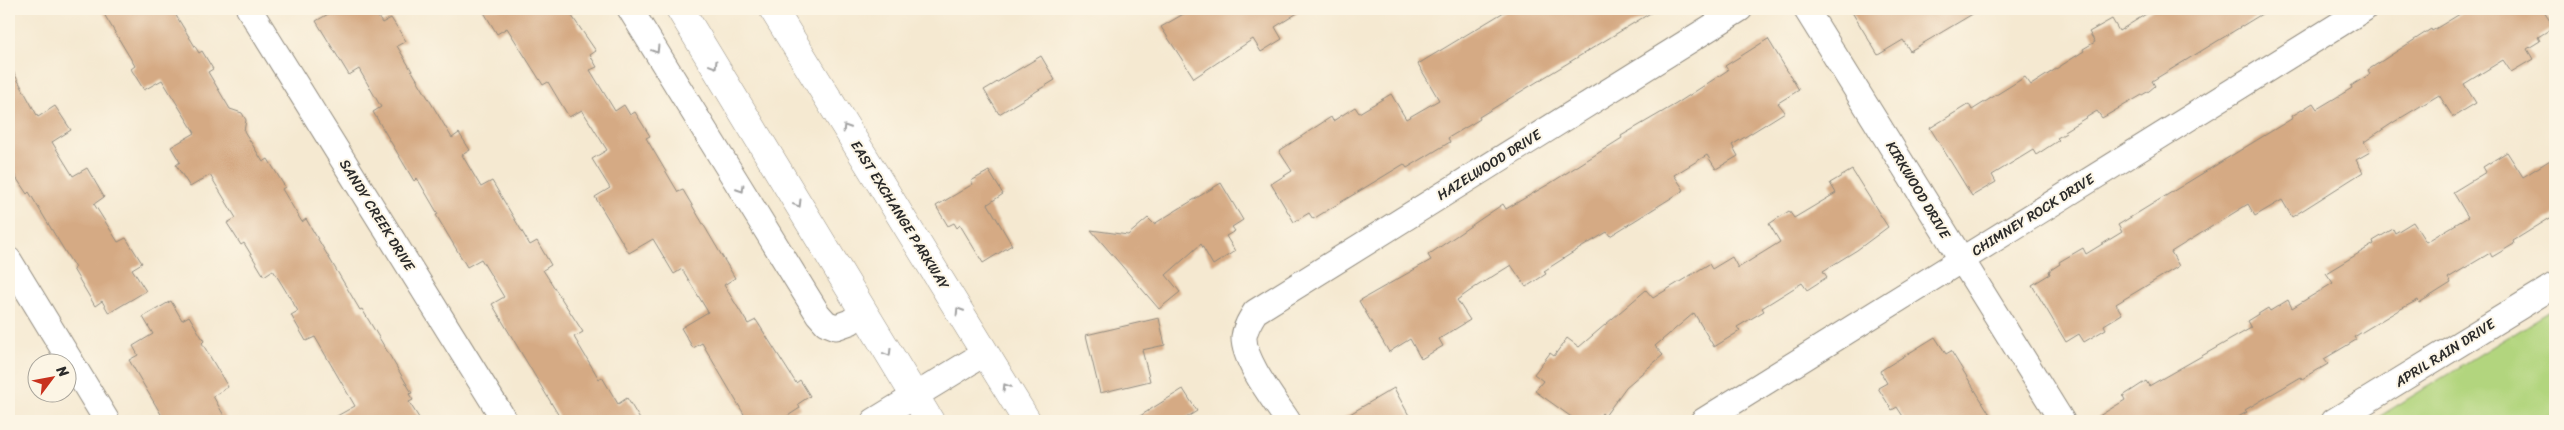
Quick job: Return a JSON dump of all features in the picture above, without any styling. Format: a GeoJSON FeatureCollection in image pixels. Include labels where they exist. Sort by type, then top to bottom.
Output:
{"type":"FeatureCollection","features":[{"type":"Feature","properties":{"kind":"main road"},"geometry":{"type":"LineString","coordinates":[[680,9],[930,421]]}},
{"type":"Feature","properties":{"kind":"main road","name":"EAST EXCHANGE PARKWAY"},"geometry":{"type":"LineString","coordinates":[[773,9],[1027,421]]}},
{"type":"Feature","properties":{"kind":"street","name":"SANDY CREEK DRIVE"},"geometry":{"type":"LineString","coordinates":[[249,9],[505,421]]}},
{"type":"Feature","properties":{"kind":"street"},"geometry":{"type":"LineString","coordinates":[[630,9],[818,314],[826,323],[836,327],[850,322],[863,312]]}},
{"type":"Feature","properties":{"kind":"street","name":"HAZELWOOD DRIVE"},"geometry":{"type":"LineString","coordinates":[[1288,421],[1246,351],[1244,337],[1255,312],[1740,9]]}},
{"type":"Feature","properties":{"kind":"street","name":"KIRKWOOD DRIVE"},"geometry":{"type":"LineString","coordinates":[[1806,9],[1960,260],[2062,421]]}},
{"type":"Feature","properties":{"kind":"street","name":"CHIMNEY ROCK DRIVE"},"geometry":{"type":"LineString","coordinates":[[1703,421],[2364,9]]}},
{"type":"Feature","properties":{"kind":"street"},"geometry":{"type":"LineString","coordinates":[[9,260],[107,421]]}},
{"type":"Feature","properties":{"kind":"street","name":"APRIL RAIN DRIVE"},"geometry":{"type":"LineString","coordinates":[[2334,421],[2555,285]]}},
{"type":"Feature","properties":{"kind":"street"},"geometry":{"type":"LineString","coordinates":[[874,421],[985,353]]}},
{"type":"Feature","properties":{"kind":"green space"},"geometry":{"type":"Polygon","coordinates":[[[2555,308],[2555,421],[2372,421],[2555,308]]]}},
{"type":"Feature","properties":{"kind":"building"},"geometry":{"type":"Polygon","coordinates":[[[101,9],[172,9],[199,53],[202,51],[213,69],[208,72],[230,109],[242,113],[246,120],[244,131],[263,162],[268,159],[285,187],[282,189],[302,222],[306,219],[360,310],[362,309],[412,393],[409,394],[413,400],[409,402],[421,421],[328,421],[355,406],[315,337],[306,341],[291,315],[298,311],[273,270],[264,276],[244,243],[241,245],[227,223],[236,218],[210,175],[190,187],[176,165],[180,162],[171,147],[195,133],[162,80],[144,90],[131,69],[135,66],[101,9]]]}},
{"type":"Feature","properties":{"kind":"building"},"geometry":{"type":"Polygon","coordinates":[[[337,9],[373,9],[382,23],[391,18],[406,41],[397,46],[452,138],[459,133],[470,150],[462,155],[481,187],[492,181],[530,245],[537,241],[551,265],[543,270],[583,332],[574,337],[599,379],[602,377],[618,404],[627,398],[641,421],[562,421],[492,304],[504,297],[481,259],[467,267],[436,215],[438,214],[417,178],[414,181],[373,112],[381,107],[359,69],[349,75],[316,21],[337,9]]]}},
{"type":"Feature","properties":{"kind":"building"},"geometry":{"type":"Polygon","coordinates":[[[482,9],[567,9],[596,51],[590,55],[597,67],[590,70],[615,111],[624,105],[630,115],[635,112],[650,136],[646,138],[678,192],[683,190],[735,278],[724,285],[748,324],[756,320],[796,383],[800,380],[810,396],[798,404],[800,408],[780,421],[748,421],[702,343],[693,348],[681,328],[708,312],[682,269],[674,274],[653,239],[629,253],[595,197],[610,188],[592,159],[607,150],[582,110],[569,117],[548,82],[543,85],[507,28],[497,34],[482,9]]]}},
{"type":"Feature","properties":{"kind":"building"},"geometry":{"type":"Polygon","coordinates":[[[1192,9],[1304,9],[1275,27],[1282,39],[1261,52],[1253,39],[1194,78],[1161,27],[1192,9]]]}},
{"type":"Feature","properties":{"kind":"building"},"geometry":{"type":"Polygon","coordinates":[[[1509,9],[1657,9],[1479,117],[1480,119],[1448,138],[1450,142],[1407,168],[1404,164],[1313,219],[1309,213],[1294,222],[1271,184],[1292,171],[1279,151],[1331,117],[1333,121],[1355,107],[1359,113],[1391,94],[1406,119],[1439,100],[1418,64],[1509,9]]]}},
{"type":"Feature","properties":{"kind":"building"},"geometry":{"type":"Polygon","coordinates":[[[1850,9],[1981,9],[1910,51],[1903,40],[1878,55],[1850,9]]]}},
{"type":"Feature","properties":{"kind":"building"},"geometry":{"type":"Polygon","coordinates":[[[2154,9],[2270,9],[2152,81],[2155,86],[2149,91],[2102,118],[2097,111],[2064,131],[2066,133],[2057,138],[2059,140],[2036,155],[2033,150],[1992,175],[1996,182],[1972,196],[1930,128],[1969,104],[1972,110],[2025,77],[2031,85],[2084,51],[2083,49],[2095,42],[2089,32],[2112,19],[2119,31],[2154,9]]]}},
{"type":"Feature","properties":{"kind":"building"},"geometry":{"type":"Polygon","coordinates":[[[2468,9],[2542,9],[2554,27],[2538,37],[2540,41],[2527,49],[2533,59],[2511,72],[2503,60],[2464,84],[2476,103],[2453,117],[2439,95],[2394,122],[2364,142],[2370,152],[2356,160],[2363,172],[2292,217],[2282,200],[2255,216],[2248,204],[2171,252],[2179,266],[2116,304],[2122,314],[2104,325],[2106,329],[2084,342],[2079,334],[2066,342],[2032,285],[2050,274],[2049,271],[2060,264],[2059,262],[2083,248],[2086,254],[2122,232],[2118,225],[2293,118],[2292,116],[2313,103],[2317,109],[2352,88],[2351,86],[2370,74],[2368,70],[2431,29],[2432,31],[2468,9]]]}},
{"type":"Feature","properties":{"kind":"building"},"geometry":{"type":"Polygon","coordinates":[[[1768,39],[1799,90],[1778,103],[1785,112],[1732,145],[1738,156],[1716,169],[1707,155],[1674,175],[1684,190],[1610,236],[1607,232],[1569,255],[1544,271],[1546,274],[1526,287],[1511,265],[1474,288],[1457,300],[1470,320],[1439,339],[1443,346],[1421,359],[1410,339],[1389,352],[1359,301],[1431,260],[1428,255],[1503,204],[1506,209],[1622,138],[1621,136],[1676,104],[1728,70],[1725,66],[1768,39]]]}},
{"type":"Feature","properties":{"kind":"building"},"geometry":{"type":"Polygon","coordinates":[[[1041,56],[1055,80],[999,114],[984,90],[1041,56]]]}},
{"type":"Feature","properties":{"kind":"building"},"geometry":{"type":"Polygon","coordinates":[[[9,64],[38,117],[55,106],[71,130],[52,142],[73,176],[87,168],[104,197],[94,204],[118,242],[126,238],[142,263],[132,269],[146,291],[109,313],[102,301],[95,306],[73,269],[75,268],[29,192],[27,194],[9,167],[9,64]]]}},
{"type":"Feature","properties":{"kind":"building"},"geometry":{"type":"Polygon","coordinates":[[[2507,152],[2523,177],[2555,157],[2555,215],[2513,241],[2514,244],[2492,257],[2490,253],[2448,278],[2451,283],[2419,303],[2418,300],[2354,337],[2356,340],[2324,359],[2328,364],[2302,379],[2301,377],[2245,410],[2247,412],[2231,421],[2091,421],[2125,400],[2123,396],[2146,381],[2149,386],[2251,328],[2247,321],[2268,308],[2270,311],[2288,300],[2292,308],[2333,283],[2326,273],[2374,244],[2373,241],[2393,229],[2395,233],[2413,222],[2426,242],[2468,217],[2453,192],[2486,172],[2483,167],[2507,152]]]}},
{"type":"Feature","properties":{"kind":"building"},"geometry":{"type":"Polygon","coordinates":[[[1852,170],[1888,227],[1857,250],[1823,271],[1827,277],[1807,290],[1802,283],[1762,308],[1764,311],[1737,327],[1740,331],[1714,347],[1694,313],[1655,346],[1663,355],[1626,387],[1605,416],[1602,413],[1596,421],[1577,421],[1535,391],[1543,381],[1534,374],[1550,353],[1554,356],[1567,338],[1579,347],[1646,290],[1653,298],[1709,264],[1712,269],[1732,257],[1738,268],[1780,242],[1769,224],[1789,211],[1794,218],[1836,193],[1830,183],[1852,170]]]}},
{"type":"Feature","properties":{"kind":"building"},"geometry":{"type":"Polygon","coordinates":[[[989,171],[1003,194],[988,204],[1012,245],[983,263],[960,225],[957,228],[954,223],[948,226],[936,206],[973,184],[971,181],[989,171]]]}},
{"type":"Feature","properties":{"kind":"building"},"geometry":{"type":"Polygon","coordinates":[[[1221,183],[1243,220],[1232,227],[1235,231],[1226,236],[1235,251],[1213,265],[1201,244],[1166,275],[1180,292],[1159,309],[1091,230],[1128,235],[1148,218],[1154,224],[1221,183]]]}},
{"type":"Feature","properties":{"kind":"building"},"geometry":{"type":"Polygon","coordinates":[[[171,301],[182,320],[189,316],[204,341],[202,343],[228,387],[213,396],[227,421],[165,421],[129,360],[138,355],[133,346],[153,334],[143,317],[171,301]]]}},
{"type":"Feature","properties":{"kind":"building"},"geometry":{"type":"Polygon","coordinates":[[[1159,318],[1165,345],[1142,350],[1150,381],[1100,393],[1086,335],[1159,318]]]}},
{"type":"Feature","properties":{"kind":"building"},"geometry":{"type":"Polygon","coordinates":[[[1935,337],[1946,354],[1951,351],[1994,421],[1906,421],[1897,407],[1892,410],[1878,388],[1887,383],[1880,371],[1935,337]]]}},
{"type":"Feature","properties":{"kind":"building"},"geometry":{"type":"Polygon","coordinates":[[[1394,388],[1412,421],[1338,421],[1394,388]]]}},
{"type":"Feature","properties":{"kind":"building"},"geometry":{"type":"Polygon","coordinates":[[[1183,389],[1197,411],[1181,421],[1132,421],[1183,389]]]}}]}
